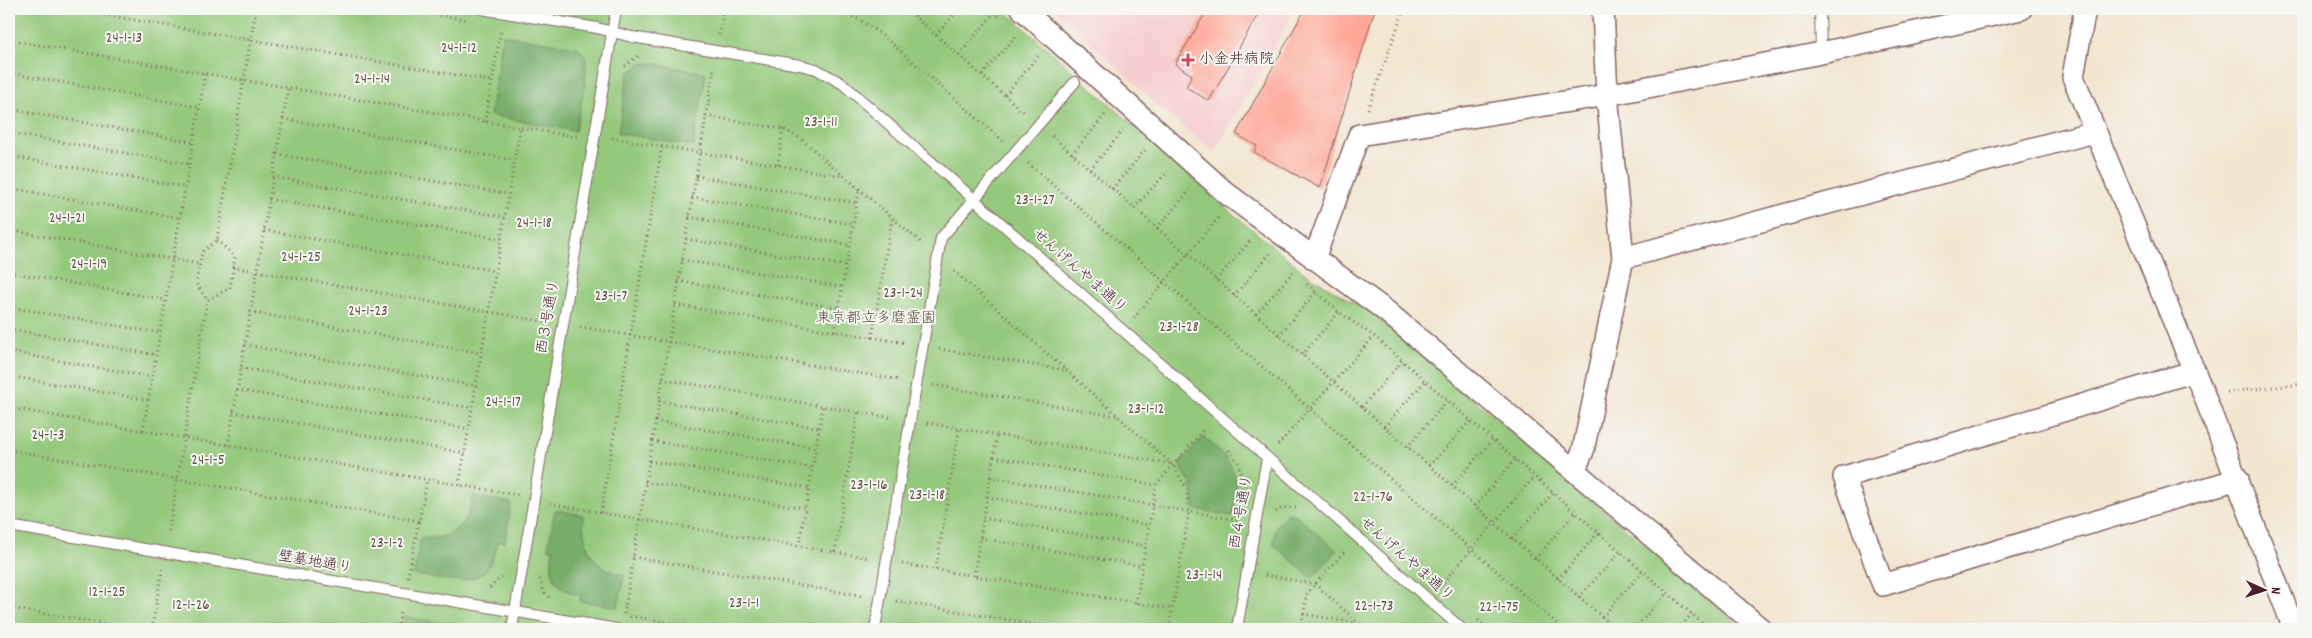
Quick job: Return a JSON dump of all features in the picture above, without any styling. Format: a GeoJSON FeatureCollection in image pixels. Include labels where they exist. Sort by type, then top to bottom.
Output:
{"type":"FeatureCollection","features":[{"type":"Feature","properties":{"kind":"street"},"geometry":{"type":"LineString","coordinates":[[1022,9],[1226,193],[1386,311],[1761,629]]}},
{"type":"Feature","properties":{"kind":"street"},"geometry":{"type":"LineString","coordinates":[[1574,471],[1583,451],[1623,258],[1607,95],[1603,9]]}},
{"type":"Feature","properties":{"kind":"street"},"geometry":{"type":"LineString","coordinates":[[1314,259],[1359,135],[1607,95],[1821,53],[2021,9]]}},
{"type":"Feature","properties":{"kind":"street"},"geometry":{"type":"LineString","coordinates":[[2085,9],[2073,77],[2094,132],[2195,370],[2294,629]]}},
{"type":"Feature","properties":{"kind":"street"},"geometry":{"type":"LineString","coordinates":[[1623,258],[2094,132]]}},
{"type":"Feature","properties":{"kind":"street"},"geometry":{"type":"LineString","coordinates":[[2195,370],[1844,477],[1883,585],[2238,479]]}},
{"type":"Feature","properties":{"kind":"lane","name":"せんげんやま通り"},"geometry":{"type":"LineString","coordinates":[[481,9],[800,65],[816,70],[843,84],[1462,629]]}},
{"type":"Feature","properties":{"kind":"lane","name":"西３号通り"},"geometry":{"type":"LineString","coordinates":[[512,629],[616,9]]}},
{"type":"Feature","properties":{"kind":"lane"},"geometry":{"type":"LineString","coordinates":[[1820,9],[1821,53]]}},
{"type":"Feature","properties":{"kind":"lane"},"geometry":{"type":"LineString","coordinates":[[875,629],[941,238],[1075,82]]}},
{"type":"Feature","properties":{"kind":"lane","name":"西４号通り"},"geometry":{"type":"LineString","coordinates":[[1237,629],[1267,458]]}},
{"type":"Feature","properties":{"kind":"lane","name":"壁墓地通り"},"geometry":{"type":"LineString","coordinates":[[9,526],[617,629]]}},
{"type":"Feature","properties":{"kind":"path"},"geometry":{"type":"LineString","coordinates":[[70,9],[492,81]]}},
{"type":"Feature","properties":{"kind":"path"},"geometry":{"type":"LineString","coordinates":[[152,629],[207,300],[196,283],[199,264],[202,252],[217,240],[256,9]]}},
{"type":"Feature","properties":{"kind":"path"},"geometry":{"type":"LineString","coordinates":[[400,9],[474,21]]}},
{"type":"Feature","properties":{"kind":"path"},"geometry":{"type":"LineString","coordinates":[[719,35],[724,9]]}},
{"type":"Feature","properties":{"kind":"path"},"geometry":{"type":"LineString","coordinates":[[834,9],[860,20],[881,34],[1563,629]]}},
{"type":"Feature","properties":{"kind":"path"},"geometry":{"type":"LineString","coordinates":[[906,9],[1616,629]]}},
{"type":"Feature","properties":{"kind":"path"},"geometry":{"type":"LineString","coordinates":[[914,16],[921,9]]}},
{"type":"Feature","properties":{"kind":"path"},"geometry":{"type":"LineString","coordinates":[[936,35],[959,9]]}},
{"type":"Feature","properties":{"kind":"path"},"geometry":{"type":"LineString","coordinates":[[990,9],[1001,18]]}},
{"type":"Feature","properties":{"kind":"path"},"geometry":{"type":"LineString","coordinates":[[1359,135],[1404,9]]}},
{"type":"Feature","properties":{"kind":"path"},"geometry":{"type":"LineString","coordinates":[[959,55],[995,12]]}},
{"type":"Feature","properties":{"kind":"path"},"geometry":{"type":"LineString","coordinates":[[485,122],[502,26]]}},
{"type":"Feature","properties":{"kind":"path"},"geometry":{"type":"LineString","coordinates":[[982,75],[1018,33],[1024,38]]}},
{"type":"Feature","properties":{"kind":"path"},"geometry":{"type":"LineString","coordinates":[[9,40],[582,138]]}},
{"type":"Feature","properties":{"kind":"path"},"geometry":{"type":"LineString","coordinates":[[1005,95],[1041,53],[1036,48]]}},
{"type":"Feature","properties":{"kind":"path"},"geometry":{"type":"LineString","coordinates":[[621,71],[629,61],[637,56],[646,55]]}},
{"type":"Feature","properties":{"kind":"path"},"geometry":{"type":"LineString","coordinates":[[704,66],[723,69]]}},
{"type":"Feature","properties":{"kind":"path"},"geometry":{"type":"LineString","coordinates":[[624,615],[714,67]]}},
{"type":"Feature","properties":{"kind":"path"},"geometry":{"type":"LineString","coordinates":[[9,73],[199,107]]}},
{"type":"Feature","properties":{"kind":"path"},"geometry":{"type":"LineString","coordinates":[[143,430],[205,74]]}},
{"type":"Feature","properties":{"kind":"path"},"geometry":{"type":"LineString","coordinates":[[228,445],[288,88]]}},
{"type":"Feature","properties":{"kind":"path"},"geometry":{"type":"LineString","coordinates":[[9,109],[193,142]]}},
{"type":"Feature","properties":{"kind":"path"},"geometry":{"type":"LineString","coordinates":[[1072,154],[1108,112]]}},
{"type":"Feature","properties":{"kind":"path"},"geometry":{"type":"LineString","coordinates":[[706,116],[783,129],[800,138],[1173,465],[1186,488],[1189,511],[1169,629]]}},
{"type":"Feature","properties":{"kind":"path"},"geometry":{"type":"LineString","coordinates":[[283,119],[514,160]]}},
{"type":"Feature","properties":{"kind":"path"},"geometry":{"type":"LineString","coordinates":[[1090,170],[1127,127]]}},
{"type":"Feature","properties":{"kind":"path"},"geometry":{"type":"LineString","coordinates":[[459,485],[520,128]]}},
{"type":"Feature","properties":{"kind":"path"},"geometry":{"type":"LineString","coordinates":[[778,165],[783,129]]}},
{"type":"Feature","properties":{"kind":"path"},"geometry":{"type":"LineString","coordinates":[[9,132],[189,164]]}},
{"type":"Feature","properties":{"kind":"path"},"geometry":{"type":"LineString","coordinates":[[608,146],[609,137],[844,176]]}},
{"type":"Feature","properties":{"kind":"path"},"geometry":{"type":"LineString","coordinates":[[601,513],[662,146]]}},
{"type":"Feature","properties":{"kind":"path"},"geometry":{"type":"LineString","coordinates":[[1112,189],[1148,146]]}},
{"type":"Feature","properties":{"kind":"path"},"geometry":{"type":"LineString","coordinates":[[277,154],[508,194]]}},
{"type":"Feature","properties":{"kind":"path"},"geometry":{"type":"LineString","coordinates":[[9,156],[185,187]]}},
{"type":"Feature","properties":{"kind":"path"},"geometry":{"type":"LineString","coordinates":[[1134,208],[1171,166]]}},
{"type":"Feature","properties":{"kind":"path"},"geometry":{"type":"LineString","coordinates":[[696,176],[857,203]]}},
{"type":"Feature","properties":{"kind":"path"},"geometry":{"type":"LineString","coordinates":[[273,177],[504,217]]}},
{"type":"Feature","properties":{"kind":"path"},"geometry":{"type":"LineString","coordinates":[[1157,228],[1193,186]]}},
{"type":"Feature","properties":{"kind":"path"},"geometry":{"type":"LineString","coordinates":[[9,188],[180,218]]}},
{"type":"Feature","properties":{"kind":"path"},"geometry":{"type":"LineString","coordinates":[[835,332],[860,190]]}},
{"type":"Feature","properties":{"kind":"path"},"geometry":{"type":"LineString","coordinates":[[692,197],[854,224]]}},
{"type":"Feature","properties":{"kind":"path"},"geometry":{"type":"LineString","coordinates":[[269,199],[501,239]]}},
{"type":"Feature","properties":{"kind":"path"},"geometry":{"type":"LineString","coordinates":[[1133,318],[1224,212]]}},
{"type":"Feature","properties":{"kind":"path"},"geometry":{"type":"LineString","coordinates":[[689,217],[850,245]]}},
{"type":"Feature","properties":{"kind":"path"},"geometry":{"type":"LineString","coordinates":[[872,338],[892,218]]}},
{"type":"Feature","properties":{"kind":"path"},"geometry":{"type":"LineString","coordinates":[[9,230],[199,264]]}},
{"type":"Feature","properties":{"kind":"path"},"geometry":{"type":"LineString","coordinates":[[264,230],[495,271]]}},
{"type":"Feature","properties":{"kind":"path"},"geometry":{"type":"LineString","coordinates":[[1216,280],[1253,237],[1259,242]]}},
{"type":"Feature","properties":{"kind":"path"},"geometry":{"type":"LineString","coordinates":[[686,239],[846,266]]}},
{"type":"Feature","properties":{"kind":"path"},"geometry":{"type":"LineString","coordinates":[[207,300],[230,288],[235,256],[217,240]]}},
{"type":"Feature","properties":{"kind":"path"},"geometry":{"type":"LineString","coordinates":[[1234,296],[1271,253],[1265,248]]}},
{"type":"Feature","properties":{"kind":"path"},"geometry":{"type":"LineString","coordinates":[[682,260],[843,287]]}},
{"type":"Feature","properties":{"kind":"path"},"geometry":{"type":"LineString","coordinates":[[1286,266],[1299,277]]}},
{"type":"Feature","properties":{"kind":"path"},"geometry":{"type":"LineString","coordinates":[[233,267],[550,322]]}},
{"type":"Feature","properties":{"kind":"path"},"geometry":{"type":"LineString","coordinates":[[9,272],[166,300]]}},
{"type":"Feature","properties":{"kind":"path"},"geometry":{"type":"LineString","coordinates":[[1256,314],[1293,272]]}},
{"type":"Feature","properties":{"kind":"path"},"geometry":{"type":"LineString","coordinates":[[678,281],[839,308]]}},
{"type":"Feature","properties":{"kind":"path"},"geometry":{"type":"LineString","coordinates":[[1305,282],[1339,312],[1374,336],[1709,629]]}},
{"type":"Feature","properties":{"kind":"path"},"geometry":{"type":"LineString","coordinates":[[1279,335],[1316,292]]}},
{"type":"Feature","properties":{"kind":"path"},"geometry":{"type":"LineString","coordinates":[[675,305],[1066,370]]}},
{"type":"Feature","properties":{"kind":"path"},"geometry":{"type":"LineString","coordinates":[[9,306],[160,333]]}},
{"type":"Feature","properties":{"kind":"path"},"geometry":{"type":"LineString","coordinates":[[250,312],[482,353]]}},
{"type":"Feature","properties":{"kind":"path"},"geometry":{"type":"LineString","coordinates":[[1302,355],[1339,312]]}},
{"type":"Feature","properties":{"kind":"path"},"geometry":{"type":"LineString","coordinates":[[577,326],[1118,416]]}},
{"type":"Feature","properties":{"kind":"path"},"geometry":{"type":"LineString","coordinates":[[9,329],[156,355]]}},
{"type":"Feature","properties":{"kind":"path"},"geometry":{"type":"LineString","coordinates":[[1278,446],[1374,336]]}},
{"type":"Feature","properties":{"kind":"path"},"geometry":{"type":"LineString","coordinates":[[245,345],[476,386]]}},
{"type":"Feature","properties":{"kind":"path"},"geometry":{"type":"LineString","coordinates":[[9,352],[152,376]]}},
{"type":"Feature","properties":{"kind":"path"},"geometry":{"type":"LineString","coordinates":[[1362,407],[1402,361]]}},
{"type":"Feature","properties":{"kind":"path"},"geometry":{"type":"LineString","coordinates":[[241,368],[472,408]]}},
{"type":"Feature","properties":{"kind":"path"},"geometry":{"type":"LineString","coordinates":[[9,376],[148,400]]}},
{"type":"Feature","properties":{"kind":"path"},"geometry":{"type":"LineString","coordinates":[[1384,427],[1424,381]]}},
{"type":"Feature","properties":{"kind":"path"},"geometry":{"type":"LineString","coordinates":[[2204,395],[2303,384]]}},
{"type":"Feature","properties":{"kind":"path"},"geometry":{"type":"LineString","coordinates":[[237,390],[469,429]]}},
{"type":"Feature","properties":{"kind":"path"},"geometry":{"type":"LineString","coordinates":[[659,401],[819,428]]}},
{"type":"Feature","properties":{"kind":"path"},"geometry":{"type":"LineString","coordinates":[[1407,447],[1448,401]]}},
{"type":"Feature","properties":{"kind":"path"},"geometry":{"type":"LineString","coordinates":[[799,546],[822,406]]}},
{"type":"Feature","properties":{"kind":"path"},"geometry":{"type":"LineString","coordinates":[[9,408],[521,496]]}},
{"type":"Feature","properties":{"kind":"path"},"geometry":{"type":"LineString","coordinates":[[233,412],[465,453]]}},
{"type":"Feature","properties":{"kind":"path"},"geometry":{"type":"LineString","coordinates":[[835,552],[858,412]]}},
{"type":"Feature","properties":{"kind":"path"},"geometry":{"type":"LineString","coordinates":[[1429,466],[1470,420]]}},
{"type":"Feature","properties":{"kind":"path"},"geometry":{"type":"LineString","coordinates":[[656,421],[815,448]]}},
{"type":"Feature","properties":{"kind":"path"},"geometry":{"type":"LineString","coordinates":[[1197,422],[1211,434]]}},
{"type":"Feature","properties":{"kind":"path"},"geometry":{"type":"LineString","coordinates":[[1136,603],[1156,485],[1205,428]]}},
{"type":"Feature","properties":{"kind":"path"},"geometry":{"type":"LineString","coordinates":[[936,569],[959,429]]}},
{"type":"Feature","properties":{"kind":"path"},"geometry":{"type":"LineString","coordinates":[[974,576],[997,435]]}},
{"type":"Feature","properties":{"kind":"path"},"geometry":{"type":"LineString","coordinates":[[1452,486],[1492,440]]}},
{"type":"Feature","properties":{"kind":"path"},"geometry":{"type":"LineString","coordinates":[[652,441],[812,468]]}},
{"type":"Feature","properties":{"kind":"path"},"geometry":{"type":"LineString","coordinates":[[1224,446],[1238,463],[1243,487]]}},
{"type":"Feature","properties":{"kind":"path"},"geometry":{"type":"LineString","coordinates":[[9,450],[419,521]]}},
{"type":"Feature","properties":{"kind":"path"},"geometry":{"type":"LineString","coordinates":[[994,457],[1156,485]]}},
{"type":"Feature","properties":{"kind":"path"},"geometry":{"type":"LineString","coordinates":[[1475,506],[1515,460]]}},
{"type":"Feature","properties":{"kind":"path"},"geometry":{"type":"LineString","coordinates":[[649,461],[808,488]]}},
{"type":"Feature","properties":{"kind":"path"},"geometry":{"type":"LineString","coordinates":[[990,477],[1238,520]]}},
{"type":"Feature","properties":{"kind":"path"},"geometry":{"type":"LineString","coordinates":[[1439,586],[1534,477]]}},
{"type":"Feature","properties":{"kind":"path"},"geometry":{"type":"LineString","coordinates":[[408,577],[426,480]]}},
{"type":"Feature","properties":{"kind":"path"},"geometry":{"type":"LineString","coordinates":[[645,482],[805,508]]}},
{"type":"Feature","properties":{"kind":"path"},"geometry":{"type":"LineString","coordinates":[[1512,539],[1553,493]]}},
{"type":"Feature","properties":{"kind":"path"},"geometry":{"type":"LineString","coordinates":[[987,497],[1149,525]]}},
{"type":"Feature","properties":{"kind":"path"},"geometry":{"type":"LineString","coordinates":[[548,503],[1173,610]]}},
{"type":"Feature","properties":{"kind":"path"},"geometry":{"type":"LineString","coordinates":[[1274,518],[1282,508],[1290,506],[1298,508]]}},
{"type":"Feature","properties":{"kind":"path"},"geometry":{"type":"LineString","coordinates":[[1236,529],[1239,513]]}},
{"type":"Feature","properties":{"kind":"path"},"geometry":{"type":"LineString","coordinates":[[1535,559],[1576,513]]}},
{"type":"Feature","properties":{"kind":"path"},"geometry":{"type":"LineString","coordinates":[[983,518],[1146,546]]}},
{"type":"Feature","properties":{"kind":"path"},"geometry":{"type":"LineString","coordinates":[[1558,579],[1598,533]]}},
{"type":"Feature","properties":{"kind":"path"},"geometry":{"type":"LineString","coordinates":[[158,535],[178,538]]}},
{"type":"Feature","properties":{"kind":"path"},"geometry":{"type":"LineString","coordinates":[[980,538],[1142,566]]}},
{"type":"Feature","properties":{"kind":"path"},"geometry":{"type":"LineString","coordinates":[[1338,545],[1352,558]]}},
{"type":"Feature","properties":{"kind":"path"},"geometry":{"type":"LineString","coordinates":[[1301,629],[1307,592],[1345,551]]}},
{"type":"Feature","properties":{"kind":"path"},"geometry":{"type":"LineString","coordinates":[[1579,597],[1620,552]]}},
{"type":"Feature","properties":{"kind":"path"},"geometry":{"type":"LineString","coordinates":[[633,556],[1061,629]]}},
{"type":"Feature","properties":{"kind":"path"},"geometry":{"type":"LineString","coordinates":[[1262,575],[1264,566]]}},
{"type":"Feature","properties":{"kind":"path"},"geometry":{"type":"LineString","coordinates":[[486,589],[491,588],[499,581],[504,570]]}},
{"type":"Feature","properties":{"kind":"path"},"geometry":{"type":"LineString","coordinates":[[1602,617],[1642,571]]}},
{"type":"Feature","properties":{"kind":"path"},"geometry":{"type":"LineString","coordinates":[[541,572],[540,580],[543,590],[555,601]]}},
{"type":"Feature","properties":{"kind":"path"},"geometry":{"type":"LineString","coordinates":[[1247,572],[1315,584],[1365,629]]}},
{"type":"Feature","properties":{"kind":"path"},"geometry":{"type":"LineString","coordinates":[[399,575],[417,578]]}},
{"type":"Feature","properties":{"kind":"path"},"geometry":{"type":"LineString","coordinates":[[1634,629],[1667,592]]}},
{"type":"Feature","properties":{"kind":"path"},"geometry":{"type":"LineString","coordinates":[[9,608],[135,629]]}},
{"type":"Feature","properties":{"kind":"path"},"geometry":{"type":"LineString","coordinates":[[398,629],[401,610]]}},
{"type":"Feature","properties":{"kind":"path"},"geometry":{"type":"LineString","coordinates":[[615,613],[709,629]]}},
{"type":"Feature","properties":{"kind":"path"},"geometry":{"type":"LineString","coordinates":[[1303,614],[1358,623]]}},
{"type":"Feature","properties":{"kind":"path"},"geometry":{"type":"LineString","coordinates":[[1680,629],[1692,614]]}},
{"type":"Feature","properties":{"kind":"shaded area","name":"小金井病院"},"geometry":{"type":"Polygon","coordinates":[[[1055,9],[1295,9],[1215,152],[1165,112],[1055,9]]]}},
{"type":"Feature","properties":{"kind":"green space","name":"東京都立多磨霊園"},"geometry":{"type":"Polygon","coordinates":[[[9,9],[1003,9],[1233,214],[1307,274],[1377,317],[1743,629],[9,629],[9,9]]]}},
{"type":"Feature","properties":{"kind":"green space"},"geometry":{"type":"Polygon","coordinates":[[[503,35],[575,47],[585,56],[586,76],[575,131],[490,115],[503,35]]]}},
{"type":"Feature","properties":{"kind":"green space"},"geometry":{"type":"Polygon","coordinates":[[[649,63],[706,73],[693,146],[618,133],[628,74],[640,64],[649,63]]]}},
{"type":"Feature","properties":{"kind":"green space"},"geometry":{"type":"Polygon","coordinates":[[[1204,437],[1223,455],[1233,471],[1236,489],[1233,516],[1195,509],[1192,486],[1179,464],[1204,437]]]}},
{"type":"Feature","properties":{"kind":"green space"},"geometry":{"type":"Polygon","coordinates":[[[473,496],[511,503],[505,542],[498,541],[493,558],[486,570],[478,576],[457,580],[414,575],[421,537],[442,537],[457,529],[467,515],[473,496]]]}},
{"type":"Feature","properties":{"kind":"green space"},"geometry":{"type":"Polygon","coordinates":[[[555,510],[583,515],[587,546],[591,554],[603,567],[624,575],[618,607],[580,601],[581,595],[565,589],[555,580],[552,566],[553,549],[548,548],[555,510]]]}},
{"type":"Feature","properties":{"kind":"green space"},"geometry":{"type":"Polygon","coordinates":[[[1288,513],[1296,515],[1337,551],[1312,578],[1273,544],[1276,526],[1288,513]]]}},
{"type":"Feature","properties":{"kind":"green space"},"geometry":{"type":"Polygon","coordinates":[[[405,617],[440,623],[441,629],[403,629],[405,617]]]}},
{"type":"Feature","properties":{"kind":"building"},"geometry":{"type":"Polygon","coordinates":[[[1208,9],[1261,9],[1209,101],[1186,87],[1192,75],[1175,64],[1208,9]]]}},
{"type":"Feature","properties":{"kind":"building"},"geometry":{"type":"Polygon","coordinates":[[[1305,9],[1375,9],[1320,188],[1254,152],[1257,146],[1236,134],[1305,9]]]}},
{"type":"Feature","properties":{"kind":"place","name":"小金井病院"},"geometry":{"type":"Point","coordinates":[1188,60]}},
{"type":"Feature","properties":{"kind":"park label","name":"24-1-13"},"geometry":{"type":"Point","coordinates":[124,39]}},
{"type":"Feature","properties":{"kind":"park label","name":"24-1-12"},"geometry":{"type":"Point","coordinates":[459,49]}},
{"type":"Feature","properties":{"kind":"park label","name":"24-1-14"},"geometry":{"type":"Point","coordinates":[372,80]}},
{"type":"Feature","properties":{"kind":"park label","name":"23-1-11"},"geometry":{"type":"Point","coordinates":[821,123]}},
{"type":"Feature","properties":{"kind":"park label","name":"23-1-27"},"geometry":{"type":"Point","coordinates":[1035,201]}},
{"type":"Feature","properties":{"kind":"park label","name":"24-1-21"},"geometry":{"type":"Point","coordinates":[67,219]}},
{"type":"Feature","properties":{"kind":"park label","name":"24-1-18"},"geometry":{"type":"Point","coordinates":[534,224]}},
{"type":"Feature","properties":{"kind":"park label","name":"24-1-25"},"geometry":{"type":"Point","coordinates":[301,258]}},
{"type":"Feature","properties":{"kind":"park label","name":"24-1-19"},"geometry":{"type":"Point","coordinates":[89,265]}},
{"type":"Feature","properties":{"kind":"park label","name":"23-1-24"},"geometry":{"type":"Point","coordinates":[903,294]}},
{"type":"Feature","properties":{"kind":"park label","name":"23-1-7"},"geometry":{"type":"Point","coordinates":[611,297]}},
{"type":"Feature","properties":{"kind":"park label","name":"24-1-23"},"geometry":{"type":"Point","coordinates":[368,312]}},
{"type":"Feature","properties":{"kind":"park label","name":"23-1-28"},"geometry":{"type":"Point","coordinates":[1179,328]}},
{"type":"Feature","properties":{"kind":"park label","name":"24-1-17"},"geometry":{"type":"Point","coordinates":[503,403]}},
{"type":"Feature","properties":{"kind":"park label","name":"23-1-12"},"geometry":{"type":"Point","coordinates":[1146,410]}},
{"type":"Feature","properties":{"kind":"park label","name":"24-1-3"},"geometry":{"type":"Point","coordinates":[48,436]}},
{"type":"Feature","properties":{"kind":"park label","name":"24-1-5"},"geometry":{"type":"Point","coordinates":[208,461]}},
{"type":"Feature","properties":{"kind":"park label","name":"23-1-16"},"geometry":{"type":"Point","coordinates":[869,486]}},
{"type":"Feature","properties":{"kind":"park label","name":"23-1-18"},"geometry":{"type":"Point","coordinates":[927,496]}},
{"type":"Feature","properties":{"kind":"park label","name":"22-1-76"},"geometry":{"type":"Point","coordinates":[1373,498]}},
{"type":"Feature","properties":{"kind":"park label","name":"23-1-2"},"geometry":{"type":"Point","coordinates":[387,544]}},
{"type":"Feature","properties":{"kind":"park label","name":"23-1-14"},"geometry":{"type":"Point","coordinates":[1204,576]}},
{"type":"Feature","properties":{"kind":"park label","name":"12-1-25"},"geometry":{"type":"Point","coordinates":[107,593]}},
{"type":"Feature","properties":{"kind":"park label","name":"23-1-1"},"geometry":{"type":"Point","coordinates":[744,604]}},
{"type":"Feature","properties":{"kind":"park label","name":"12-1-26"},"geometry":{"type":"Point","coordinates":[191,606]}},
{"type":"Feature","properties":{"kind":"park label","name":"22-1-73"},"geometry":{"type":"Point","coordinates":[1374,607]}},
{"type":"Feature","properties":{"kind":"park label","name":"22-1-75"},"geometry":{"type":"Point","coordinates":[1499,608]}}]}
